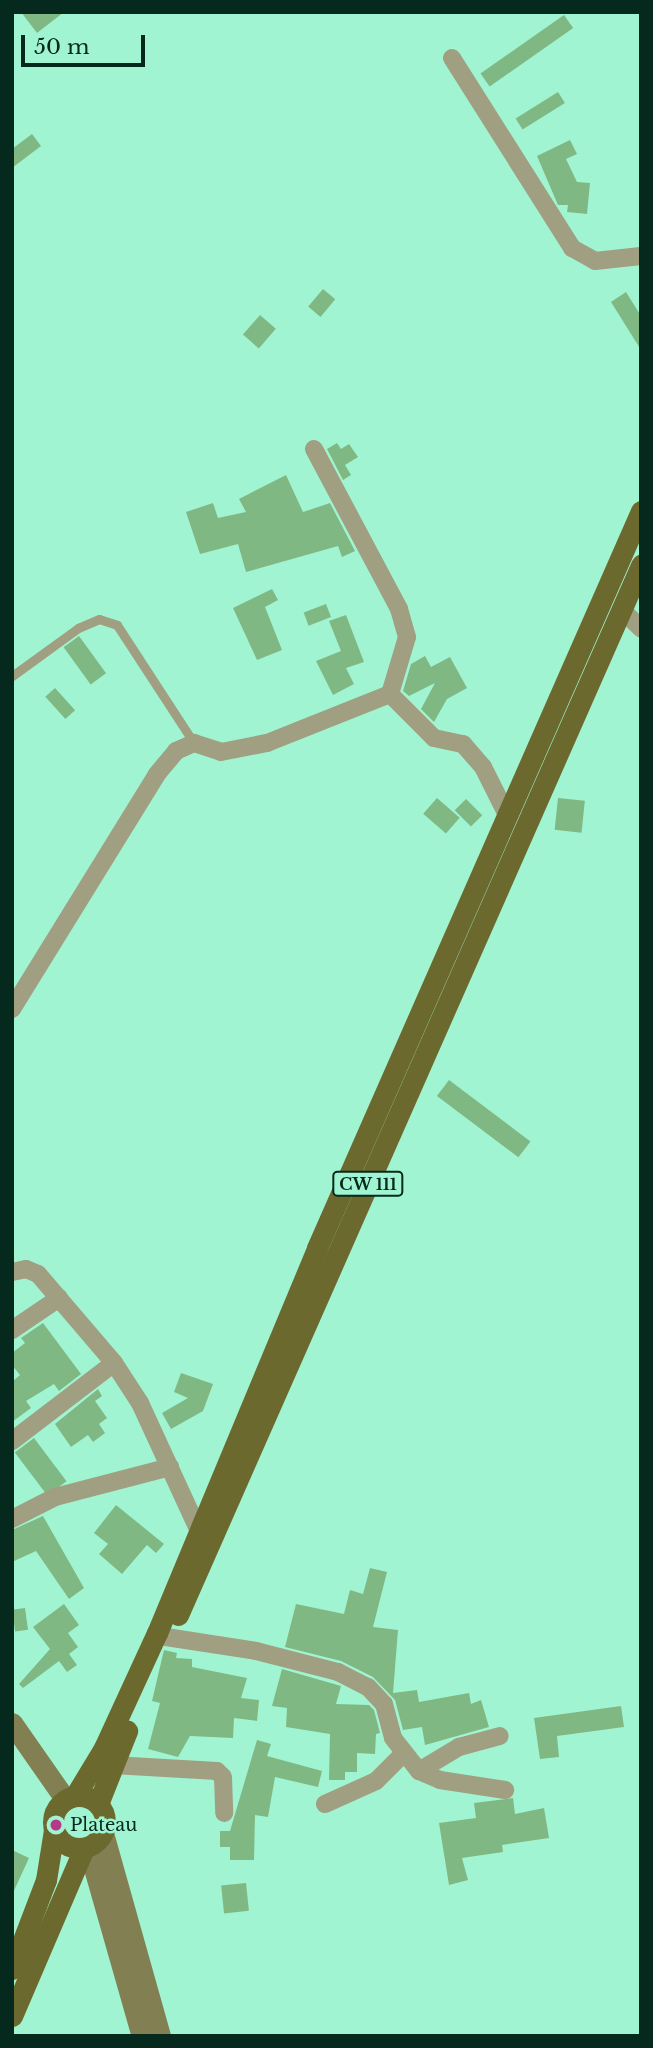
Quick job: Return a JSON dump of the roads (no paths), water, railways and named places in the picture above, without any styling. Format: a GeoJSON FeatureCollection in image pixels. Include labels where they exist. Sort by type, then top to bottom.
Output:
{"type":"FeatureCollection","features":[{"type":"Feature","properties":{"kind":"main road","name":"CW 111"},"geometry":{"type":"LineString","coordinates":[[70,1797],[104,1748],[172,1598],[198,1528],[317,1248],[509,817],[641,511]]}},
{"type":"Feature","properties":{"kind":"main road","name":"CW 111"},"geometry":{"type":"LineString","coordinates":[[98,1804],[166,1637],[203,1566],[641,565]]}},
{"type":"Feature","properties":{"kind":"main road"},"geometry":{"type":"LineString","coordinates":[[12,1723],[70,1797],[98,1804],[105,1822],[91,1842],[12,2016]]}},
{"type":"Feature","properties":{"kind":"main road"},"geometry":{"type":"LineString","coordinates":[[12,1969],[46,1881],[57,1807],[70,1797]]}},
{"type":"Feature","properties":{"kind":"main road"},"geometry":{"type":"LineString","coordinates":[[54,1830],[66,1845],[91,1842]]}},
{"type":"Feature","properties":{"kind":"main road"},"geometry":{"type":"LineString","coordinates":[[91,1842],[142,2036]]}},
{"type":"Feature","properties":{"kind":"main road"},"geometry":{"type":"LineString","coordinates":[[91,1842],[160,2036]]}},
{"type":"Feature","properties":{"kind":"street"},"geometry":{"type":"LineString","coordinates":[[452,58],[572,248],[595,261],[641,256]]}},
{"type":"Feature","properties":{"kind":"street"},"geometry":{"type":"LineString","coordinates":[[314,449],[400,609],[407,637],[390,694]]}},
{"type":"Feature","properties":{"kind":"street"},"geometry":{"type":"LineString","coordinates":[[621,609],[641,628]]}},
{"type":"Feature","properties":{"kind":"street"},"geometry":{"type":"LineString","coordinates":[[12,1009],[157,774],[176,751],[194,743],[221,752],[267,743],[390,694]]}},
{"type":"Feature","properties":{"kind":"street"},"geometry":{"type":"LineString","coordinates":[[390,694],[434,738],[463,744],[483,767],[509,817]]}},
{"type":"Feature","properties":{"kind":"street"},"geometry":{"type":"LineString","coordinates":[[12,1272],[33,1271],[114,1363],[140,1403],[198,1528]]}},
{"type":"Feature","properties":{"kind":"street"},"geometry":{"type":"LineString","coordinates":[[12,1330],[59,1298]]}},
{"type":"Feature","properties":{"kind":"street"},"geometry":{"type":"LineString","coordinates":[[12,1441],[114,1363]]}},
{"type":"Feature","properties":{"kind":"street"},"geometry":{"type":"LineString","coordinates":[[12,1519],[55,1497],[170,1467]]}},
{"type":"Feature","properties":{"kind":"street"},"geometry":{"type":"LineString","coordinates":[[166,1637],[256,1651],[338,1672],[358,1682],[384,1704],[402,1755],[419,1771],[440,1780],[505,1790]]}},
{"type":"Feature","properties":{"kind":"street"},"geometry":{"type":"LineString","coordinates":[[419,1771],[458,1747],[500,1737]]}},
{"type":"Feature","properties":{"kind":"street"},"geometry":{"type":"LineString","coordinates":[[325,1804],[376,1781],[402,1755]]}},
{"type":"Feature","properties":{"kind":"street"},"geometry":{"type":"LineString","coordinates":[[113,1765],[217,1771],[223,1777],[224,1813]]}},
{"type":"Feature","properties":{"kind":"lane"},"geometry":{"type":"LineString","coordinates":[[12,676],[78,628],[99,619],[117,625],[194,743]]}},
{"type":"Feature","properties":{"kind":"place","name":"Plateau"},"geometry":{"type":"Point","coordinates":[56,1825]}}]}
